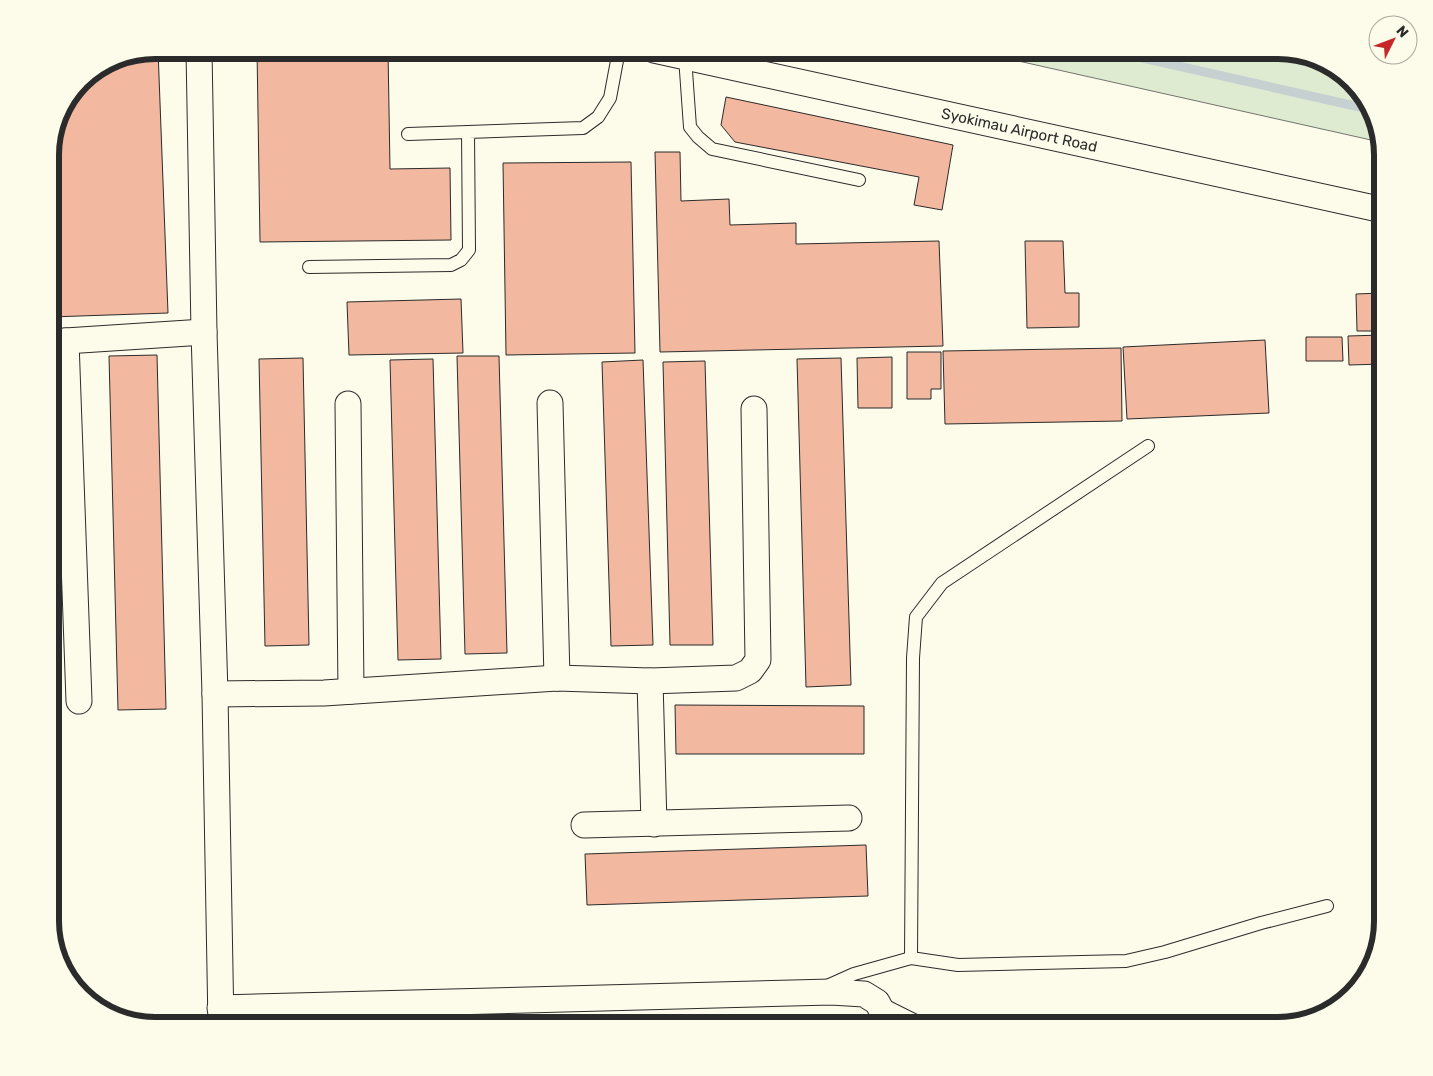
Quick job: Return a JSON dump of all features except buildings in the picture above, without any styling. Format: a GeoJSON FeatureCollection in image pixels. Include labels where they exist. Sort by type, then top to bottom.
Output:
{"type":"FeatureCollection","features":[{"type":"Feature","properties":{"kind":"street"},"geometry":{"type":"LineString","coordinates":[[200,59],[204,332],[215,694],[220,1017],[812,993],[864,994],[878,1002],[886,1017]]}},
{"type":"Feature","properties":{"kind":"street","name":"Syokimau Airport Road"},"geometry":{"type":"LineString","coordinates":[[694,59],[1374,208]]}},
{"type":"Feature","properties":{"kind":"street"},"geometry":{"type":"LineString","coordinates":[[59,342],[204,332]]}},
{"type":"Feature","properties":{"kind":"street"},"geometry":{"type":"LineString","coordinates":[[59,359],[79,701]]}},
{"type":"Feature","properties":{"kind":"street"},"geometry":{"type":"LineString","coordinates":[[550,403],[557,678]]}},
{"type":"Feature","properties":{"kind":"street"},"geometry":{"type":"LineString","coordinates":[[348,404],[351,691]]}},
{"type":"Feature","properties":{"kind":"street"},"geometry":{"type":"LineString","coordinates":[[215,694],[351,691],[557,678],[650,680],[736,678],[750,671],[758,660],[754,409]]}},
{"type":"Feature","properties":{"kind":"street"},"geometry":{"type":"LineString","coordinates":[[650,680],[654,824]]}},
{"type":"Feature","properties":{"kind":"street"},"geometry":{"type":"LineString","coordinates":[[584,825],[848,818]]}},
{"type":"Feature","properties":{"kind":"lane"},"geometry":{"type":"LineString","coordinates":[[408,134],[583,128],[598,117],[610,98],[617,59]]}},
{"type":"Feature","properties":{"kind":"lane"},"geometry":{"type":"LineString","coordinates":[[685,59],[690,127],[712,149],[859,180]]}},
{"type":"Feature","properties":{"kind":"lane"},"geometry":{"type":"LineString","coordinates":[[309,267],[451,265],[461,260],[469,250],[468,132]]}},
{"type":"Feature","properties":{"kind":"lane"},"geometry":{"type":"LineString","coordinates":[[911,958],[913,658],[916,617],[942,583],[1148,446]]}},
{"type":"Feature","properties":{"kind":"lane"},"geometry":{"type":"LineString","coordinates":[[812,993],[854,974],[911,958],[958,965],[1126,961],[1165,952],[1261,923],[1326,906]]}},
{"type":"Feature","properties":{"kind":"lane"},"geometry":{"type":"LineString","coordinates":[[878,1002],[908,1017]]}},
{"type":"Feature","properties":{"kind":"green space"},"geometry":{"type":"Polygon","coordinates":[[[1009,59],[1278,59],[1303,62],[1326,72],[1346,87],[1358,101],[1364,112],[1373,140],[1009,59]]]}},
{"type":"Feature","properties":{"kind":"waterway"},"geometry":{"type":"LineString","coordinates":[[1147,59],[1361,107]]}}]}
